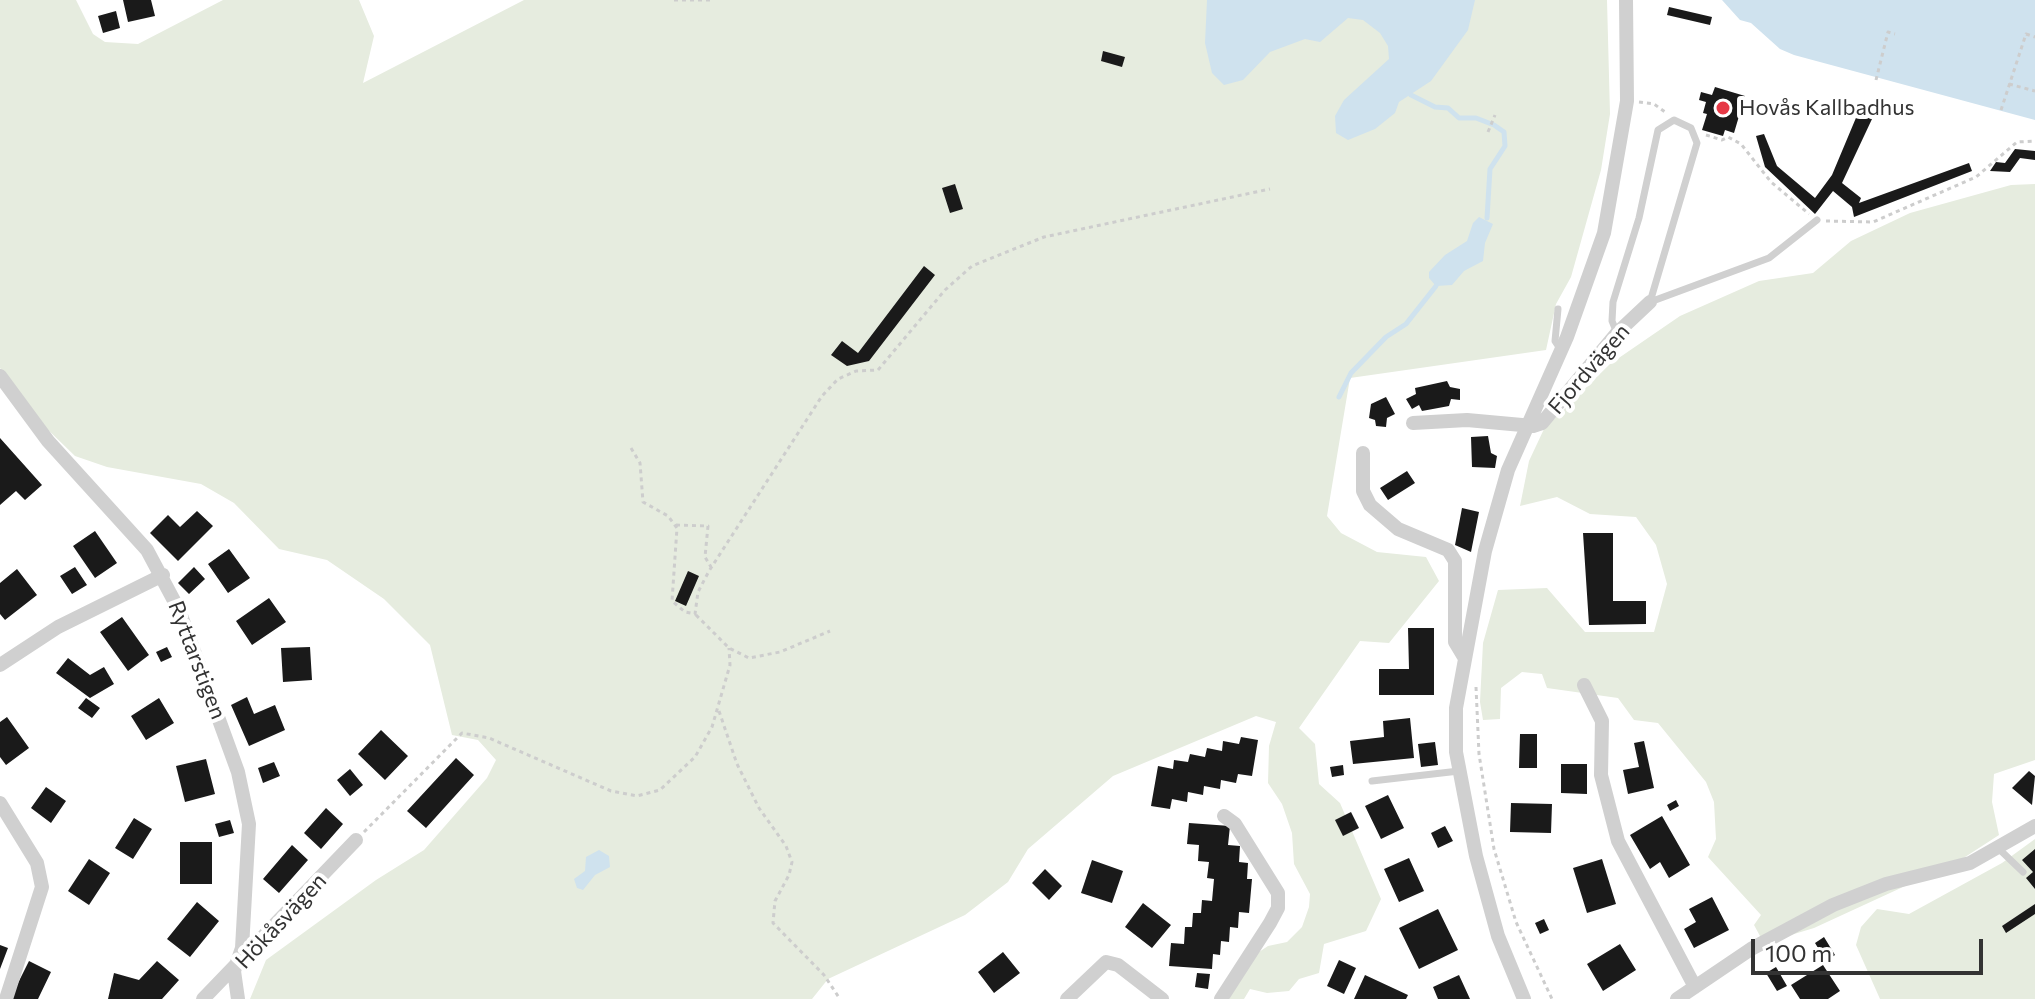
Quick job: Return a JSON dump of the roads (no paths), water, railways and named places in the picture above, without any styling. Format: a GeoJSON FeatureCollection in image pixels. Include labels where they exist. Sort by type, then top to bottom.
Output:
{"type":"FeatureCollection","features":[{"type":"Feature","properties":{"kind":"street"},"geometry":{"type":"LineString","coordinates":[[1413,423],[1467,420],[1527,426],[1561,350],[1604,233],[1621,148],[1628,88],[1626,0]]}},
{"type":"Feature","properties":{"kind":"street","name":"Fjordvägen"},"geometry":{"type":"LineString","coordinates":[[1524,999],[1486,899],[1459,771],[1456,708],[1464,657],[1499,502],[1527,426],[1542,423],[1553,412],[1617,333],[1650,302]]}},
{"type":"Feature","properties":{"kind":"street","name":"Ryttarstigen"},"geometry":{"type":"LineString","coordinates":[[0,376],[26,415],[138,540],[163,575],[179,610],[246,799],[248,865],[242,948],[234,971],[238,999]]}},
{"type":"Feature","properties":{"kind":"street","name":"Fjordvägen"},"geometry":{"type":"LineString","coordinates":[[1363,453],[1363,491],[1370,505],[1398,529],[1448,550],[1457,570],[1455,642],[1464,657]]}},
{"type":"Feature","properties":{"kind":"street"},"geometry":{"type":"LineString","coordinates":[[0,665],[60,626],[163,575]]}},
{"type":"Feature","properties":{"kind":"street"},"geometry":{"type":"LineString","coordinates":[[1584,685],[1602,721],[1601,775],[1618,841],[1695,987]]}},
{"type":"Feature","properties":{"kind":"street"},"geometry":{"type":"LineString","coordinates":[[0,803],[37,863],[42,887],[6,999]]}},
{"type":"Feature","properties":{"kind":"street"},"geometry":{"type":"LineString","coordinates":[[1221,999],[1278,908],[1278,893],[1235,824],[1224,816]]}},
{"type":"Feature","properties":{"kind":"street"},"geometry":{"type":"LineString","coordinates":[[1677,999],[1751,949],[1833,905],[1886,884],[1970,863],[2035,826]]}},
{"type":"Feature","properties":{"kind":"street","name":"Hökåsvägen"},"geometry":{"type":"LineString","coordinates":[[203,999],[234,971],[356,840]]}},
{"type":"Feature","properties":{"kind":"street"},"geometry":{"type":"LineString","coordinates":[[1067,999],[1106,962],[1118,965],[1162,999]]}},
{"type":"Feature","properties":{"kind":"lane"},"geometry":{"type":"LineString","coordinates":[[1617,333],[1612,321],[1613,302],[1639,218],[1658,130],[1663,123],[1674,120],[1691,128],[1697,143],[1650,302]]}},
{"type":"Feature","properties":{"kind":"lane","name":"Fjordvägen"},"geometry":{"type":"LineString","coordinates":[[1650,302],[1769,258],[1817,220]]}},
{"type":"Feature","properties":{"kind":"lane"},"geometry":{"type":"LineString","coordinates":[[1558,309],[1555,341],[1561,350]]}},
{"type":"Feature","properties":{"kind":"lane"},"geometry":{"type":"LineString","coordinates":[[1372,781],[1459,771]]}},
{"type":"Feature","properties":{"kind":"lane"},"geometry":{"type":"LineString","coordinates":[[1999,849],[2023,872]]}},
{"type":"Feature","properties":{"kind":"water"},"geometry":{"type":"Polygon","coordinates":[[[1207,0],[1475,0],[1468,30],[1431,81],[1399,102],[1395,113],[1375,129],[1348,140],[1336,133],[1335,116],[1344,100],[1389,59],[1388,46],[1380,33],[1363,20],[1348,18],[1320,42],[1305,39],[1270,52],[1243,80],[1224,85],[1212,73],[1205,43],[1207,0]]]}},
{"type":"Feature","properties":{"kind":"water"},"geometry":{"type":"Polygon","coordinates":[[[1722,0],[2035,0],[2035,120],[1794,55],[1780,49],[1751,23],[1740,20],[1722,0]]]}},
{"type":"Feature","properties":{"kind":"water"},"geometry":{"type":"Polygon","coordinates":[[[1479,217],[1493,224],[1485,243],[1483,261],[1464,271],[1452,285],[1436,286],[1429,278],[1429,272],[1445,255],[1467,241],[1473,223],[1479,217]]]}},
{"type":"Feature","properties":{"kind":"water"},"geometry":{"type":"Polygon","coordinates":[[[599,850],[609,856],[610,867],[595,875],[583,890],[577,888],[574,879],[585,871],[586,857],[599,850]]]}},
{"type":"Feature","properties":{"kind":"waterway"},"geometry":{"type":"LineString","coordinates":[[1411,95],[1435,107],[1448,108],[1459,118],[1476,118],[1504,132],[1505,146],[1490,169],[1487,218]]}},
{"type":"Feature","properties":{"kind":"waterway"},"geometry":{"type":"LineString","coordinates":[[1339,397],[1351,373],[1386,337],[1406,324],[1436,286]]}},
{"type":"Feature","properties":{"kind":"place","name":"Hovås Kallbadhus"},"geometry":{"type":"Point","coordinates":[1723,108]}}]}
